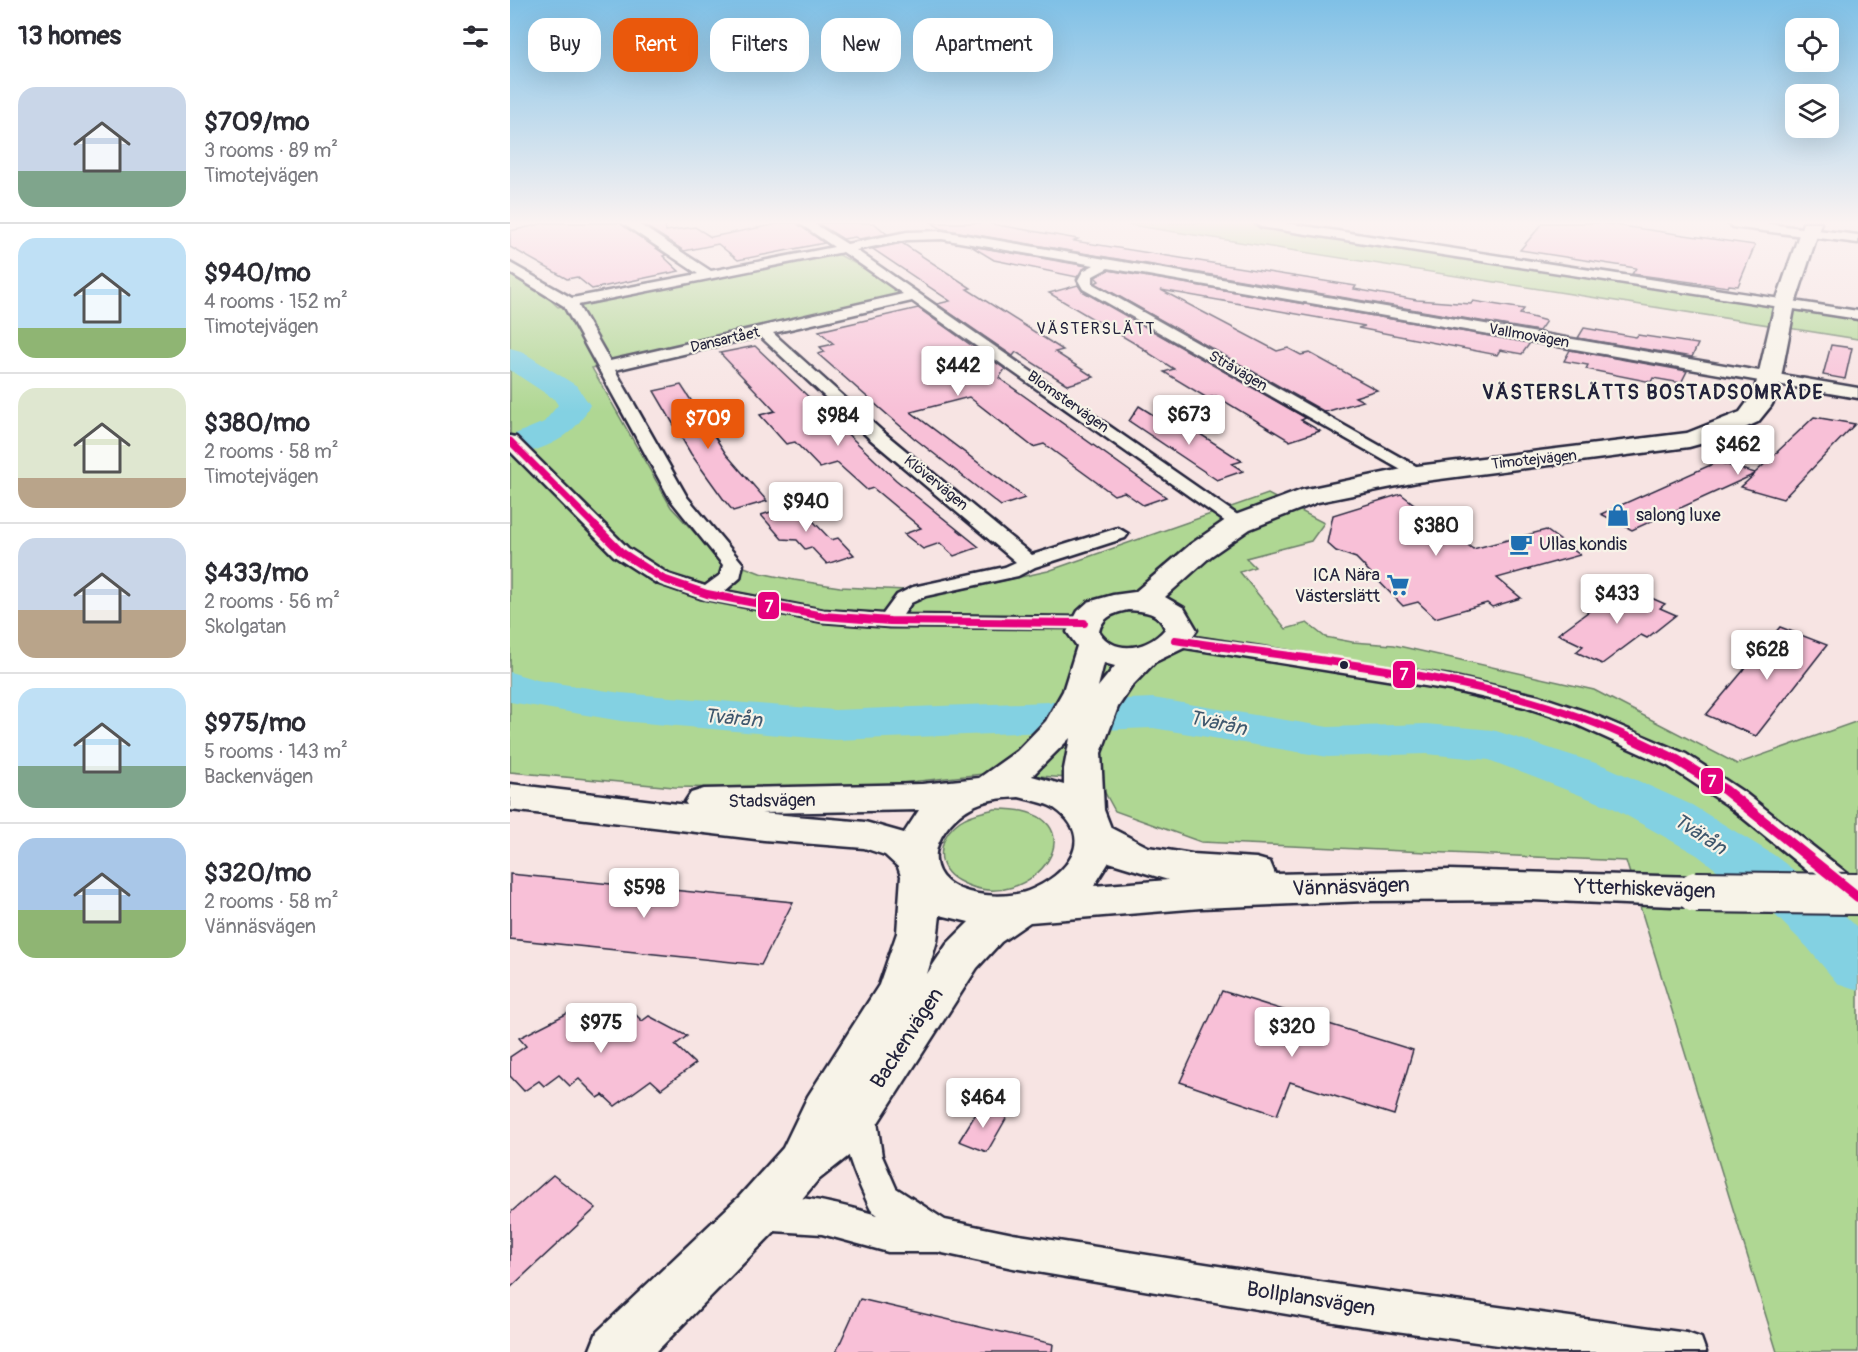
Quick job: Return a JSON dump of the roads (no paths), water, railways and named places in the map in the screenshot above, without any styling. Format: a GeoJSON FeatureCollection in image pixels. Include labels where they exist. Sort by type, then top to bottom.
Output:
{"type":"FeatureCollection","features":[{"type":"Feature","properties":{"kind":"street"},"geometry":{"type":"LineString","coordinates":[[542,286],[570,303],[679,499],[733,564],[730,578],[707,594]]}},
{"type":"Feature","properties":{"kind":"street","name":"Vallmovägen"},"geometry":{"type":"LineString","coordinates":[[570,303],[653,286]]}},
{"type":"Feature","properties":{"kind":"street","name":"Blomstervägen"},"geometry":{"type":"LineString","coordinates":[[900,286],[1239,523]]}},
{"type":"Feature","properties":{"kind":"street","name":"Stråvägen"},"geometry":{"type":"LineString","coordinates":[[1088,286],[1418,474]]}},
{"type":"Feature","properties":{"kind":"street","name":"Vallmovägen"},"geometry":{"type":"LineString","coordinates":[[1240,286],[1858,393]]}},
{"type":"Feature","properties":{"kind":"street"},"geometry":{"type":"LineString","coordinates":[[1669,286],[1858,315]]}},
{"type":"Feature","properties":{"kind":"street","name":"Timotejvägen"},"geometry":{"type":"LineString","coordinates":[[1143,601],[1201,550],[1239,523],[1311,496],[1418,474],[1689,440],[1716,432],[1749,417],[1759,406],[1770,378],[1791,286]]}},
{"type":"Feature","properties":{"kind":"street","name":"Dansartået"},"geometry":{"type":"LineString","coordinates":[[606,367],[914,296]]}},
{"type":"Feature","properties":{"kind":"street","name":"Klövervägen"},"geometry":{"type":"LineString","coordinates":[[763,331],[876,435],[1013,547],[1028,563]]}},
{"type":"Feature","properties":{"kind":"street"},"geometry":{"type":"LineString","coordinates":[[510,441],[621,552],[663,579],[707,594],[823,616],[1088,635],[1122,657],[1143,656],[1161,651],[1175,640],[1181,630],[1177,617],[1164,606],[1143,601],[1128,601],[1100,608],[1088,635],[1098,685],[1094,722],[1084,754],[1082,770],[1095,852],[1089,868],[1076,884],[1058,897],[1025,909],[991,912],[958,906],[932,891],[918,868],[918,839],[930,819],[950,803],[983,789],[1029,764],[1098,685],[1143,656]]}},
{"type":"Feature","properties":{"kind":"street"},"geometry":{"type":"LineString","coordinates":[[890,621],[896,608],[904,599],[920,591],[1011,572],[1028,563],[1118,534]]}},
{"type":"Feature","properties":{"kind":"street"},"geometry":{"type":"LineString","coordinates":[[1175,640],[1450,683],[1521,699],[1579,717],[1677,760],[1736,799],[1858,895]]}},
{"type":"Feature","properties":{"kind":"street"},"geometry":{"type":"LineString","coordinates":[[983,789],[1019,784],[1046,788],[1068,797],[1092,824]]}},
{"type":"Feature","properties":{"kind":"street","name":"Stadsvägen"},"geometry":{"type":"LineString","coordinates":[[569,803],[863,799],[983,789]]}},
{"type":"Feature","properties":{"kind":"street","name":"Stadsvägen"},"geometry":{"type":"LineString","coordinates":[[510,797],[764,827],[865,835],[899,845],[918,868]]}},
{"type":"Feature","properties":{"kind":"street","name":"Vännäsvägen"},"geometry":{"type":"LineString","coordinates":[[1092,824],[1121,853],[1149,863],[1431,885]]}},
{"type":"Feature","properties":{"kind":"street","name":"Backenvägen"},"geometry":{"type":"LineString","coordinates":[[800,1165],[825,1110],[872,1040],[900,985],[915,942],[920,913],[918,868]]}},
{"type":"Feature","properties":{"kind":"street","name":"Ytterhiskevägen"},"geometry":{"type":"LineString","coordinates":[[1431,885],[1626,887],[1696,892],[1858,895]]}},
{"type":"Feature","properties":{"kind":"street","name":"Vännäsvägen"},"geometry":{"type":"LineString","coordinates":[[1025,909],[1237,890],[1431,885]]}},
{"type":"Feature","properties":{"kind":"street","name":"Backenvägen"},"geometry":{"type":"LineString","coordinates":[[617,1352],[757,1214],[800,1165],[848,1128],[962,956],[987,931],[1025,909]]}},
{"type":"Feature","properties":{"kind":"street","name":"Bollplansvägen"},"geometry":{"type":"LineString","coordinates":[[859,1111],[865,1156],[883,1199],[938,1235]]}},
{"type":"Feature","properties":{"kind":"street","name":"Bollplansvägen"},"geometry":{"type":"LineString","coordinates":[[757,1214],[822,1217],[888,1235],[938,1235],[1013,1251],[1352,1306],[1687,1352]]}},
{"type":"Feature","properties":{"kind":"waterway","name":"Tvärån"},"geometry":{"type":"LineString","coordinates":[[510,357],[566,393],[574,405],[569,415],[556,429],[510,447]]}},
{"type":"Feature","properties":{"kind":"waterway","name":"Tvärån"},"geometry":{"type":"LineString","coordinates":[[510,686],[529,693],[621,707],[835,725],[1153,713],[1328,742],[1361,743],[1426,739],[1493,745],[1631,796],[1674,817],[1716,842],[1755,869],[1792,899],[1827,931],[1858,967]]}},
{"type":"Feature","properties":{"kind":"place","name":"salong luxe"},"geometry":{"type":"Point","coordinates":[1618,515]}},
{"type":"Feature","properties":{"kind":"place","name":"Ullas kondis"},"geometry":{"type":"Point","coordinates":[1521,544]}},
{"type":"Feature","properties":{"kind":"place","name":"ICA Nära Västerslätt"},"geometry":{"type":"Point","coordinates":[1398,585]}},
{"type":"Feature","properties":{"kind":"district","name":"VÄSTERSLÄTT"},"geometry":{"type":"Point","coordinates":[1096,329]}},
{"type":"Feature","properties":{"kind":"district","name":"VÄSTERSLÄTTS BOSTADSOMRÅDE"},"geometry":{"type":"Point","coordinates":[1653,392]}}]}
